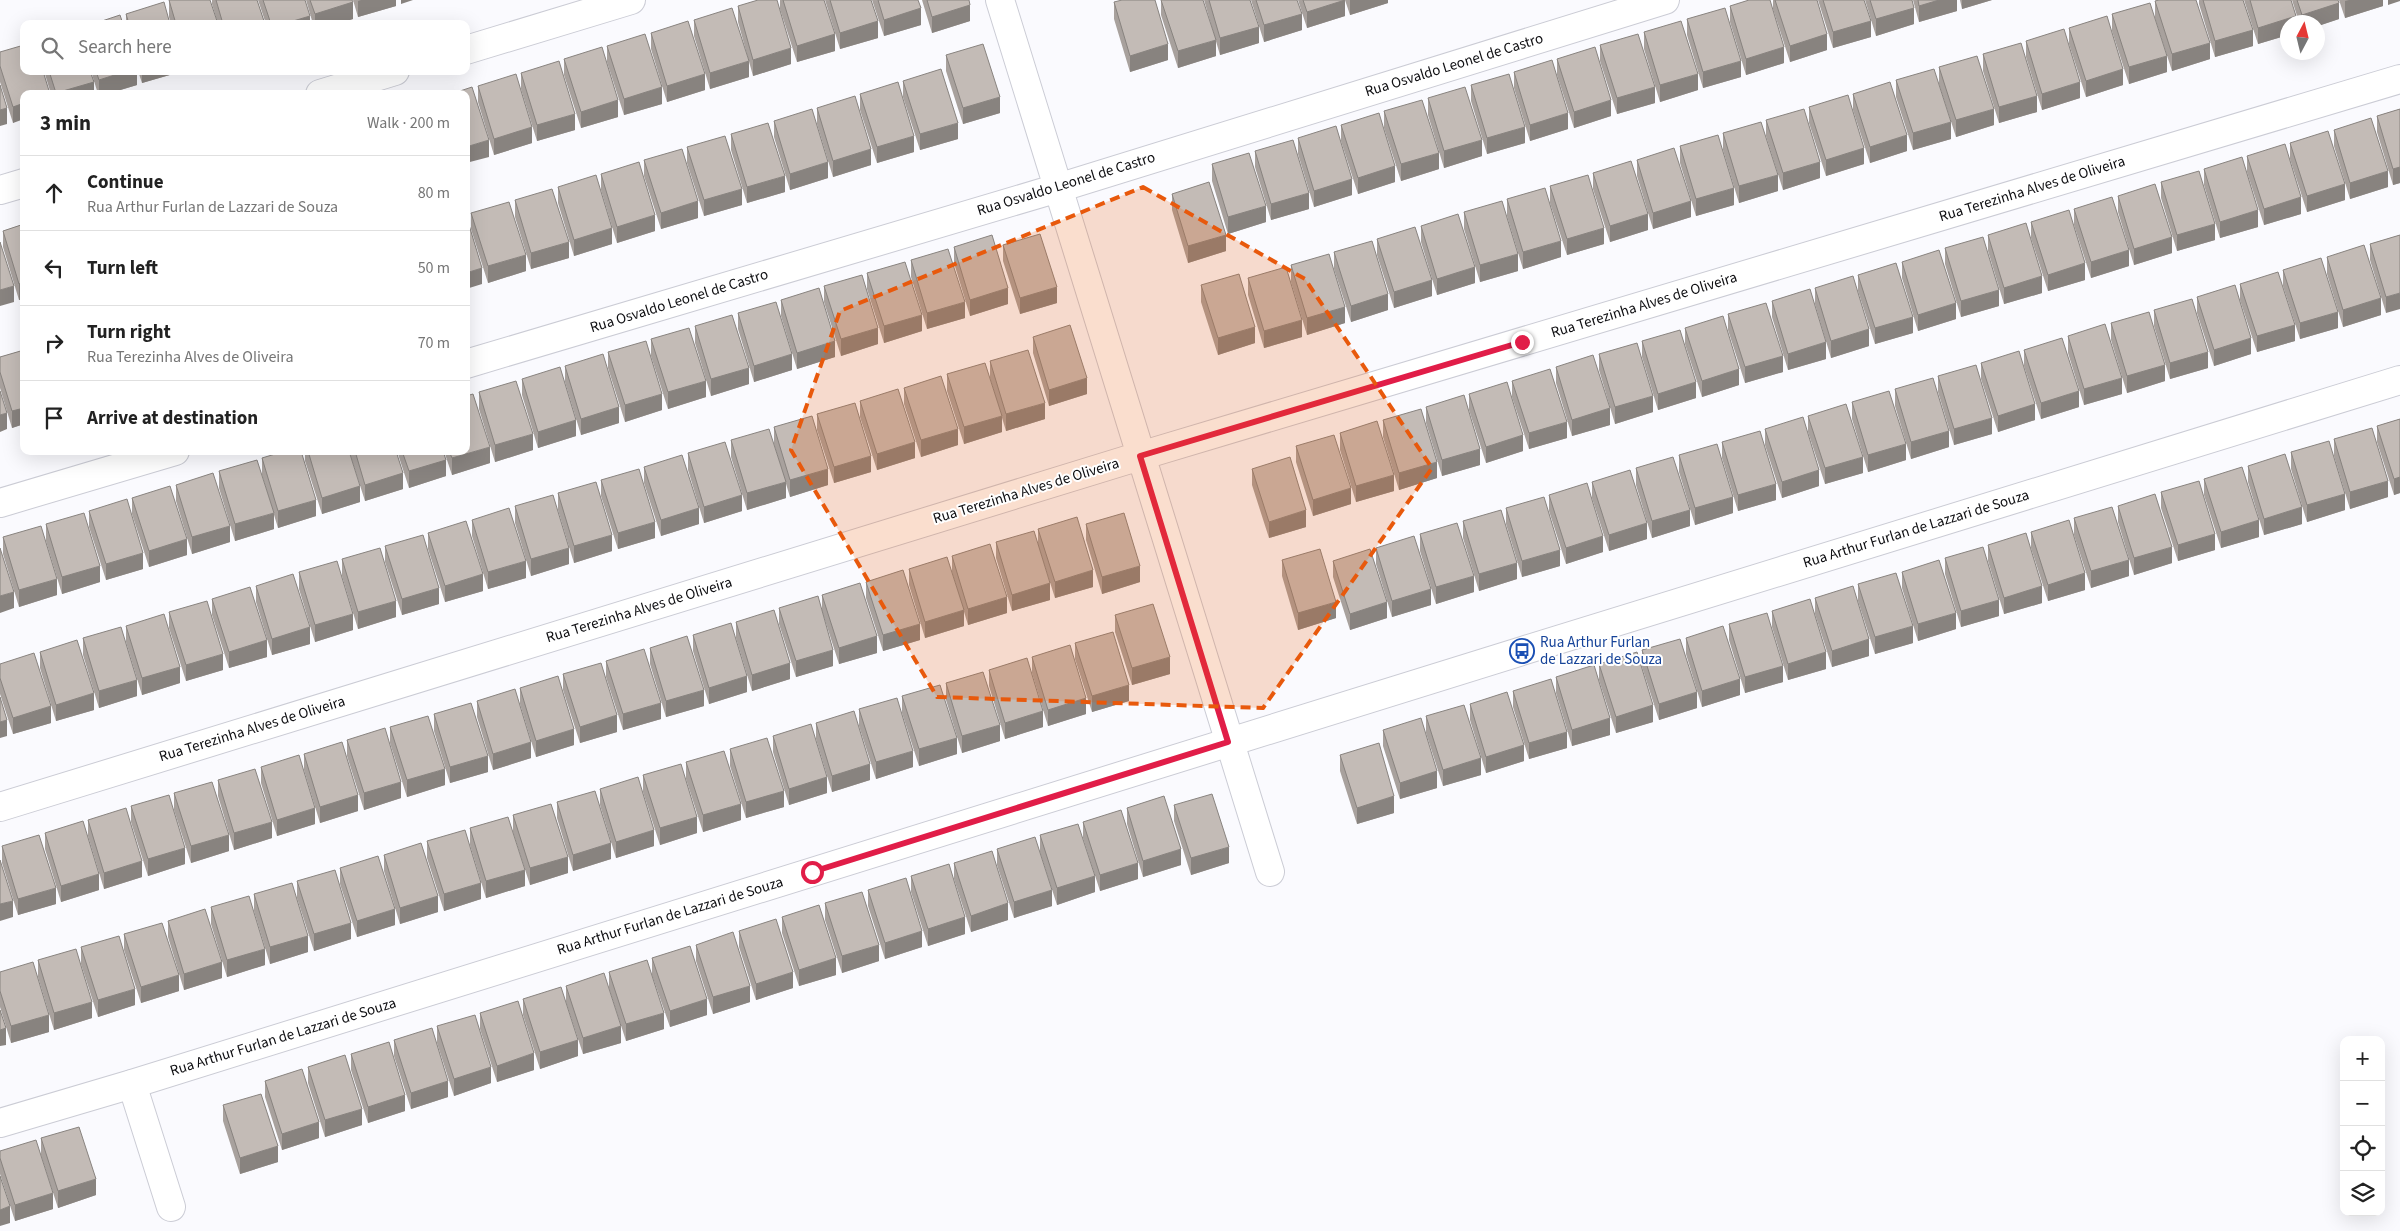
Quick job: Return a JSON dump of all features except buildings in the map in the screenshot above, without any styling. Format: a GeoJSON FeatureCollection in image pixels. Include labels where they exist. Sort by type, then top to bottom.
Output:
{"type":"FeatureCollection","features":[{"type":"Feature","properties":{"kind":"street"},"geometry":{"type":"LineString","coordinates":[[470,49],[632,0]]}},
{"type":"Feature","properties":{"kind":"street"},"geometry":{"type":"LineString","coordinates":[[1000,0],[1228,742],[1270,872]]}},
{"type":"Feature","properties":{"kind":"street","name":"Rua Osvaldo Leonel de Castro"},"geometry":{"type":"LineString","coordinates":[[470,363],[1058,188],[1665,0]]}},
{"type":"Feature","properties":{"kind":"street"},"geometry":{"type":"LineString","coordinates":[[333,90],[382,75]]}},
{"type":"Feature","properties":{"kind":"street","name":"Rua Terezinha Alves de Oliveira"},"geometry":{"type":"LineString","coordinates":[[0,807],[1140,456],[2400,79]]}},
{"type":"Feature","properties":{"kind":"street"},"geometry":{"type":"LineString","coordinates":[[0,190],[20,184]]}},
{"type":"Feature","properties":{"kind":"street","name":"Rua Arthur Furlan de Lazzari de Souza"},"geometry":{"type":"LineString","coordinates":[[0,1123],[132,1084],[1228,742],[2400,380]]}},
{"type":"Feature","properties":{"kind":"street"},"geometry":{"type":"LineString","coordinates":[[0,503],[162,455]]}},
{"type":"Feature","properties":{"kind":"street"},"geometry":{"type":"LineString","coordinates":[[132,1084],[171,1207]]}},
{"type":"Feature","properties":{"kind":"highlighted area"},"geometry":{"type":"Polygon","coordinates":[[[1143,187],[1305,279],[1432,468],[1263,708],[937,697],[791,450],[840,311],[1143,187]]]}},
{"type":"Feature","properties":{"kind":"place","name":"Rua Arthur Furlan de Lazzari de Souza"},"geometry":{"type":"Point","coordinates":[1522,651]}},
{"type":"Feature","properties":{"kind":"route"},"geometry":{"type":"LineString","coordinates":[[812,872],[1228,742],[1140,456],[1522,342]]}}]}
